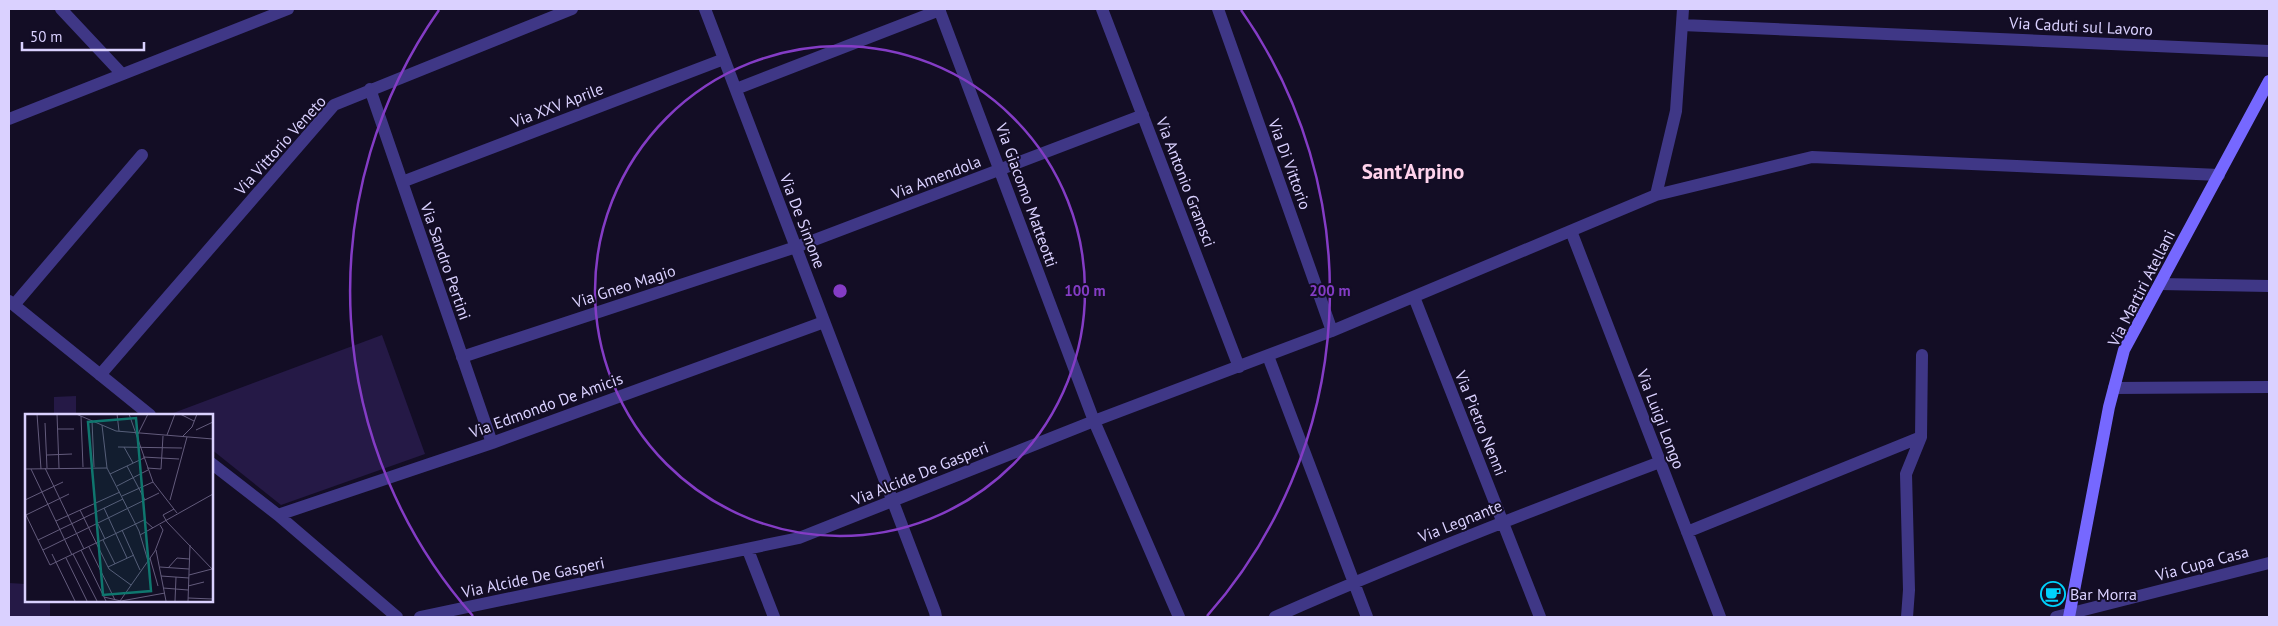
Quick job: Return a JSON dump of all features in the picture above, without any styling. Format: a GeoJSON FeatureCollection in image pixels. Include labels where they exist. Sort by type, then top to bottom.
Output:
{"type":"FeatureCollection","features":[{"type":"Feature","properties":{"kind":"main road","name":"Via Martiri Atellani"},"geometry":{"type":"LineString","coordinates":[[2069,616],[2114,388],[2124,350],[2269,81]]}},
{"type":"Feature","properties":{"kind":"street"},"geometry":{"type":"LineString","coordinates":[[61,9],[122,74]]}},
{"type":"Feature","properties":{"kind":"street"},"geometry":{"type":"LineString","coordinates":[[9,119],[288,9]]}},
{"type":"Feature","properties":{"kind":"street","name":"Via Vittorio Veneto"},"geometry":{"type":"LineString","coordinates":[[100,375],[334,105],[572,9]]}},
{"type":"Feature","properties":{"kind":"street","name":"Via De Simone"},"geometry":{"type":"LineString","coordinates":[[705,9],[936,617]]}},
{"type":"Feature","properties":{"kind":"street"},"geometry":{"type":"LineString","coordinates":[[736,89],[939,9]]}},
{"type":"Feature","properties":{"kind":"street","name":"Via Giacomo Matteotti"},"geometry":{"type":"LineString","coordinates":[[939,9],[1094,421],[1179,617]]}},
{"type":"Feature","properties":{"kind":"street","name":"Via Antonio Gramsci"},"geometry":{"type":"LineString","coordinates":[[1102,9],[1239,367]]}},
{"type":"Feature","properties":{"kind":"street","name":"Via Di Vittorio"},"geometry":{"type":"LineString","coordinates":[[1218,9],[1332,331]]}},
{"type":"Feature","properties":{"kind":"street"},"geometry":{"type":"LineString","coordinates":[[1656,194],[1676,111],[1683,9]]}},
{"type":"Feature","properties":{"kind":"street","name":"Via Caduti sul Lavoro"},"geometry":{"type":"LineString","coordinates":[[1682,25],[2269,51]]}},
{"type":"Feature","properties":{"kind":"street","name":"Via XXV Aprile"},"geometry":{"type":"LineString","coordinates":[[402,182],[724,59]]}},
{"type":"Feature","properties":{"kind":"street","name":"Via Sandro Pertini"},"geometry":{"type":"LineString","coordinates":[[370,89],[492,443]]}},
{"type":"Feature","properties":{"kind":"street","name":"Via Amendola"},"geometry":{"type":"LineString","coordinates":[[796,247],[1143,115]]}},
{"type":"Feature","properties":{"kind":"street"},"geometry":{"type":"LineString","coordinates":[[142,155],[11,303],[149,414]]}},
{"type":"Feature","properties":{"kind":"street","name":"Via Alcide De Gasperi"},"geometry":{"type":"LineString","coordinates":[[420,617],[799,538],[1094,421],[1332,331],[1571,232],[1656,194],[1812,157],[2219,175]]}},
{"type":"Feature","properties":{"kind":"street","name":"Via Luigi Longo"},"geometry":{"type":"LineString","coordinates":[[1571,232],[1720,617]]}},
{"type":"Feature","properties":{"kind":"street","name":"Via Gneo Magio"},"geometry":{"type":"LineString","coordinates":[[462,357],[796,247]]}},
{"type":"Feature","properties":{"kind":"street"},"geometry":{"type":"LineString","coordinates":[[2160,284],[2269,286]]}},
{"type":"Feature","properties":{"kind":"street","name":"Via Pietro Nenni"},"geometry":{"type":"LineString","coordinates":[[1414,297],[1540,617]]}},
{"type":"Feature","properties":{"kind":"street","name":"Via Edmondo De Amicis"},"geometry":{"type":"LineString","coordinates":[[278,515],[492,443],[824,322]]}},
{"type":"Feature","properties":{"kind":"street"},"geometry":{"type":"LineString","coordinates":[[1908,617],[1906,474],[1921,437],[1922,355]]}},
{"type":"Feature","properties":{"kind":"street"},"geometry":{"type":"LineString","coordinates":[[1268,356],[1367,617]]}},
{"type":"Feature","properties":{"kind":"street"},"geometry":{"type":"LineString","coordinates":[[2114,388],[2269,387]]}},
{"type":"Feature","properties":{"kind":"street"},"geometry":{"type":"LineString","coordinates":[[1687,532],[1921,437]]}},
{"type":"Feature","properties":{"kind":"street","name":"Via Legnante"},"geometry":{"type":"LineString","coordinates":[[1275,617],[1354,582],[1503,521],[1660,462]]}},
{"type":"Feature","properties":{"kind":"street"},"geometry":{"type":"LineString","coordinates":[[212,464],[278,515],[397,617]]}},
{"type":"Feature","properties":{"kind":"street"},"geometry":{"type":"LineString","coordinates":[[748,550],[774,617]]}},
{"type":"Feature","properties":{"kind":"street","name":"Via Cupa Casa"},"geometry":{"type":"LineString","coordinates":[[2056,617],[2069,616],[2269,563]]}},
{"type":"Feature","properties":{"kind":"building"},"geometry":{"type":"Polygon","coordinates":[[[382,335],[425,454],[281,505],[212,450],[212,414],[171,414],[382,335]]]}},
{"type":"Feature","properties":{"kind":"building"},"geometry":{"type":"Polygon","coordinates":[[[76,396],[76,414],[54,414],[54,397],[76,396]]]}},
{"type":"Feature","properties":{"kind":"building"},"geometry":{"type":"Polygon","coordinates":[[[9,583],[25,584],[25,601],[50,601],[50,617],[10,617],[9,583]]]}},
{"type":"Feature","properties":{"kind":"place","name":"Bar Morra"},"geometry":{"type":"Point","coordinates":[2053,594]}},
{"type":"Feature","properties":{"kind":"district","name":"Sant'Arpino"},"geometry":{"type":"Point","coordinates":[1413,172]}}]}
